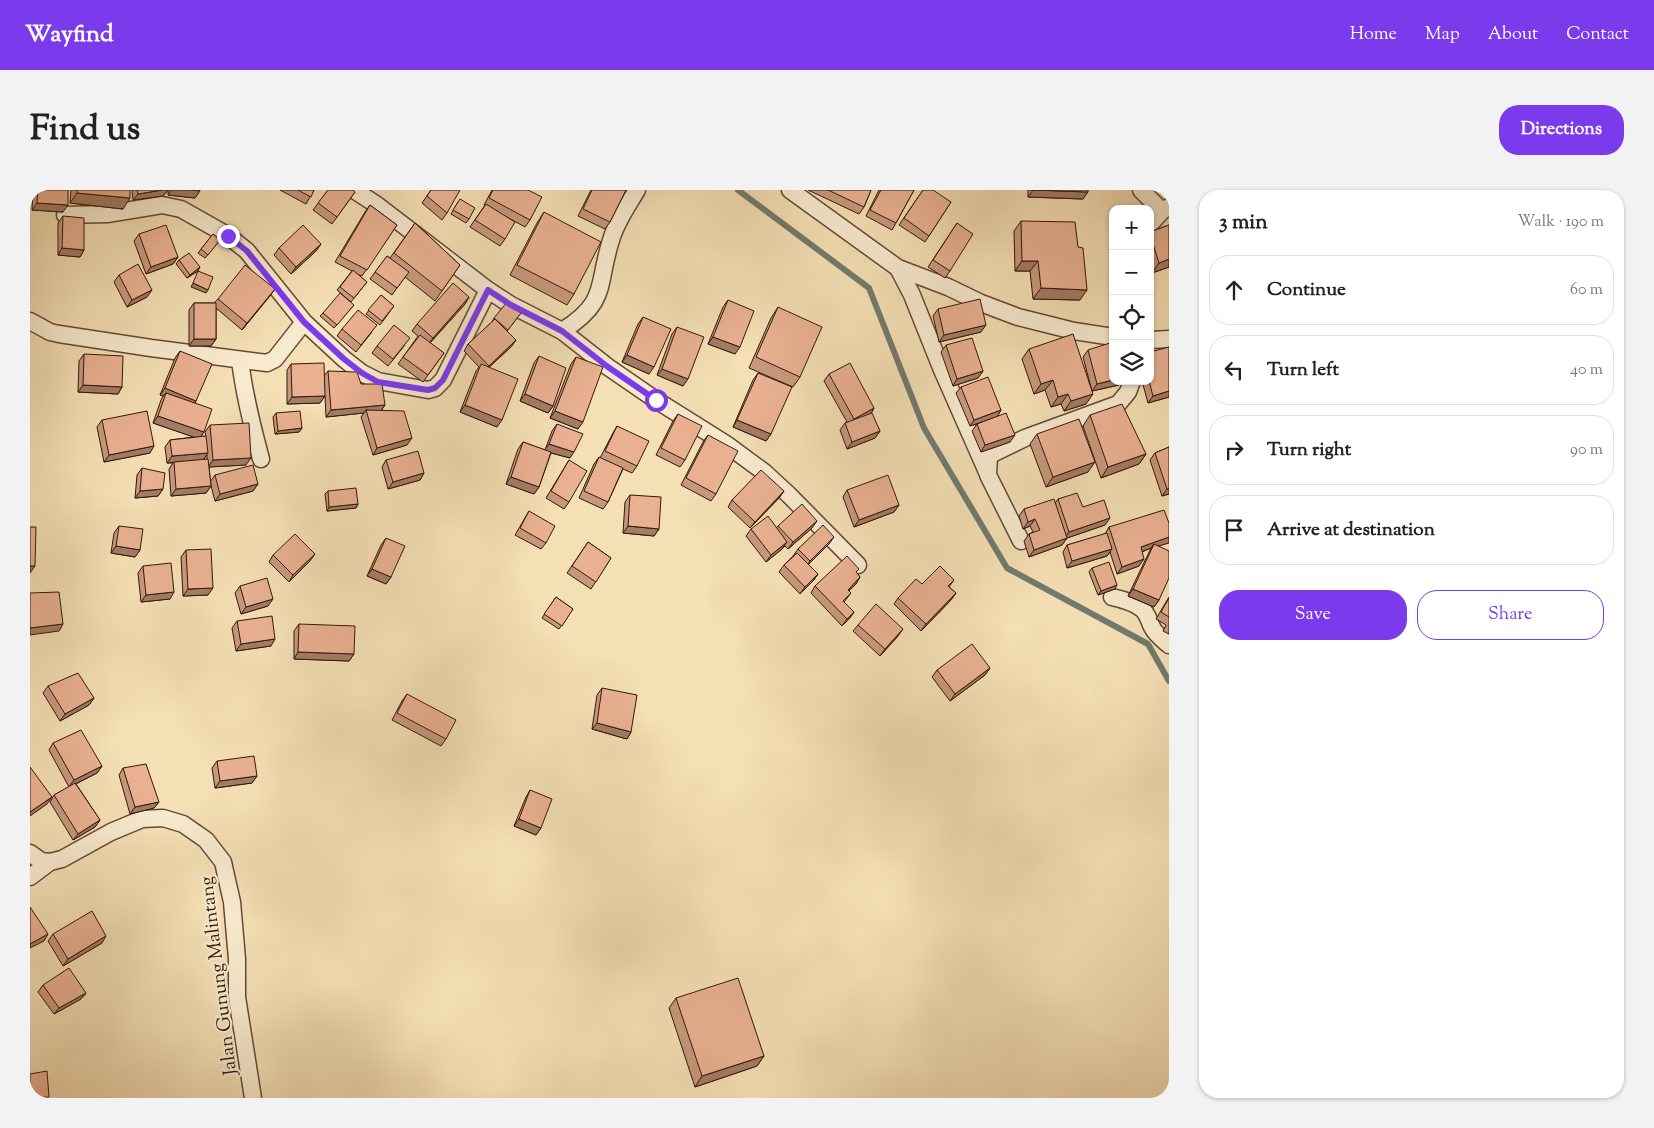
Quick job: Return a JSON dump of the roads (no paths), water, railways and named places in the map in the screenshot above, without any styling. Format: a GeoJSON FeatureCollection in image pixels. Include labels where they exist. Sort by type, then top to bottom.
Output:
{"type":"FeatureCollection","features":[{"type":"Feature","properties":{"kind":"street"},"geometry":{"type":"LineString","coordinates":[[354,190],[377,205],[488,290],[511,305],[562,331],[656,400],[726,444],[764,472],[858,565]]}},
{"type":"Feature","properties":{"kind":"street"},"geometry":{"type":"LineString","coordinates":[[562,331],[586,314],[593,305],[602,284],[615,229],[637,190]]}},
{"type":"Feature","properties":{"kind":"street"},"geometry":{"type":"LineString","coordinates":[[790,190],[898,268],[948,287],[981,304],[1018,317],[1074,331],[1109,336]]}},
{"type":"Feature","properties":{"kind":"street"},"geometry":{"type":"LineString","coordinates":[[1141,190],[1165,209],[1154,220]]}},
{"type":"Feature","properties":{"kind":"street"},"geometry":{"type":"LineString","coordinates":[[65,215],[106,214],[162,205],[181,209],[228,236],[247,251],[304,322],[344,359],[362,373],[378,382],[428,390],[435,388],[443,380],[488,290]]}},
{"type":"Feature","properties":{"kind":"street"},"geometry":{"type":"LineString","coordinates":[[898,268],[912,295],[942,370],[988,475],[1021,541]]}},
{"type":"Feature","properties":{"kind":"street"},"geometry":{"type":"LineString","coordinates":[[30,321],[50,332],[58,334],[261,362],[271,361],[304,322]]}},
{"type":"Feature","properties":{"kind":"street"},"geometry":{"type":"LineString","coordinates":[[1154,340],[1169,339]]}},
{"type":"Feature","properties":{"kind":"street"},"geometry":{"type":"LineString","coordinates":[[240,360],[248,413],[261,459]]}},
{"type":"Feature","properties":{"kind":"street"},"geometry":{"type":"LineString","coordinates":[[988,475],[989,457],[992,454],[1025,438],[1112,407],[1123,400],[1131,385]]}},
{"type":"Feature","properties":{"kind":"street"},"geometry":{"type":"LineString","coordinates":[[1112,597],[1124,600],[1142,609],[1158,636],[1169,645]]}},
{"type":"Feature","properties":{"kind":"street","name":"Jalan Gunung Malintang"},"geometry":{"type":"LineString","coordinates":[[30,877],[50,862],[62,859],[111,832],[142,820],[164,818],[183,824],[206,840],[223,862],[232,902],[237,959],[237,997],[253,1098]]}},
{"type":"Feature","properties":{"kind":"street"},"geometry":{"type":"LineString","coordinates":[[30,853],[41,861],[50,862]]}},
{"type":"Feature","properties":{"kind":"waterway"},"geometry":{"type":"LineString","coordinates":[[738,190],[869,288],[924,428],[1007,568],[1148,644],[1169,681]]}}]}
